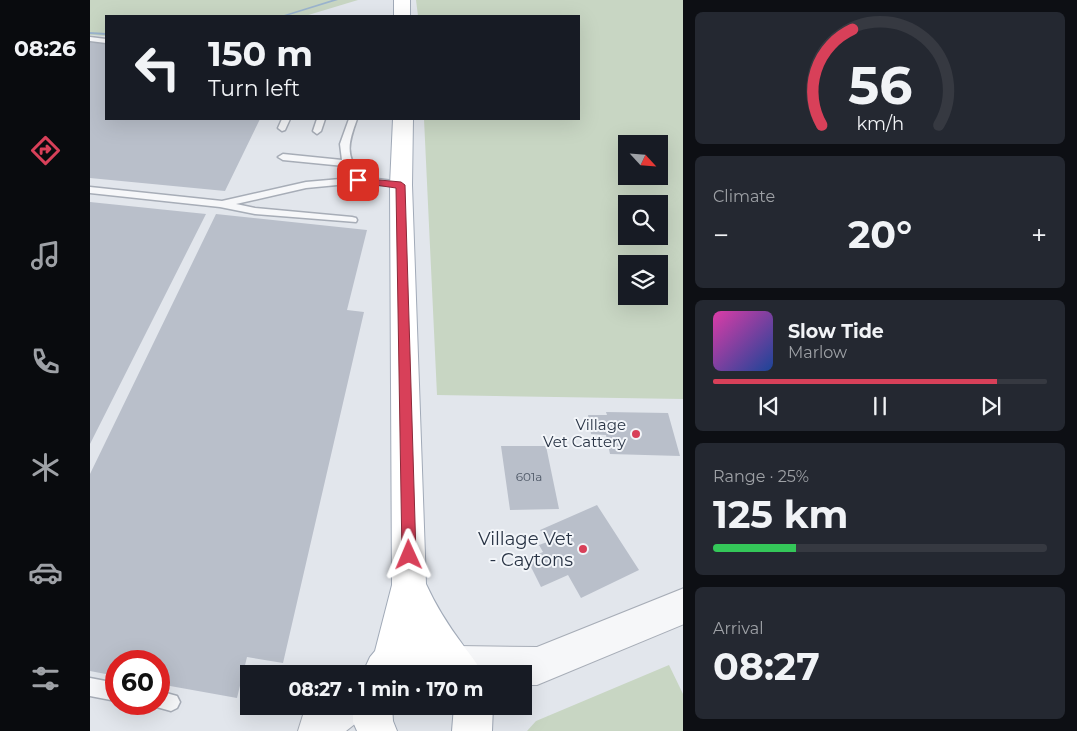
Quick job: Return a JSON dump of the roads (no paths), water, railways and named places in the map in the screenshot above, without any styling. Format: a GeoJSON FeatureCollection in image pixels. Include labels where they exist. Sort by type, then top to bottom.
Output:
{"type":"FeatureCollection","features":[{"type":"Feature","properties":{"kind":"main road"},"geometry":{"type":"LineString","coordinates":[[402,0],[402,15]]}},
{"type":"Feature","properties":{"kind":"main road"},"geometry":{"type":"LineString","coordinates":[[387,665],[409,585],[401,185],[403,120]]}},
{"type":"Feature","properties":{"kind":"main road"},"geometry":{"type":"LineString","coordinates":[[409,585],[424,620],[456,665]]}},
{"type":"Feature","properties":{"kind":"main road"},"geometry":{"type":"LineString","coordinates":[[389,665],[405,652],[421,649],[436,651],[456,665]]}},
{"type":"Feature","properties":{"kind":"main road"},"geometry":{"type":"LineString","coordinates":[[373,715],[376,731]]}},
{"type":"Feature","properties":{"kind":"street"},"geometry":{"type":"LineString","coordinates":[[532,671],[683,606]]}},
{"type":"Feature","properties":{"kind":"lane"},"geometry":{"type":"LineString","coordinates":[[90,39],[105,40]]}},
{"type":"Feature","properties":{"kind":"lane"},"geometry":{"type":"LineString","coordinates":[[317,131],[321,120]]}},
{"type":"Feature","properties":{"kind":"lane"},"geometry":{"type":"LineString","coordinates":[[353,120],[343,146],[346,163],[358,180]]}},
{"type":"Feature","properties":{"kind":"lane"},"geometry":{"type":"LineString","coordinates":[[283,157],[346,163]]}},
{"type":"Feature","properties":{"kind":"lane"},"geometry":{"type":"LineString","coordinates":[[222,204],[306,184],[358,180],[401,185]]}},
{"type":"Feature","properties":{"kind":"lane"},"geometry":{"type":"LineString","coordinates":[[90,190],[222,204],[255,211],[352,220]]}},
{"type":"Feature","properties":{"kind":"lane"},"geometry":{"type":"LineString","coordinates":[[90,687],[105,690]]}},
{"type":"Feature","properties":{"kind":"waterway"},"geometry":{"type":"LineString","coordinates":[[286,15],[336,0]]}},
{"type":"Feature","properties":{"kind":"waterway"},"geometry":{"type":"LineString","coordinates":[[90,33],[105,34]]}},
{"type":"Feature","properties":{"kind":"place","name":"Village Vet Cattery"},"geometry":{"type":"Point","coordinates":[636,434]}},
{"type":"Feature","properties":{"kind":"place","name":"Village Vet - Caytons"},"geometry":{"type":"Point","coordinates":[583,549]}}]}
